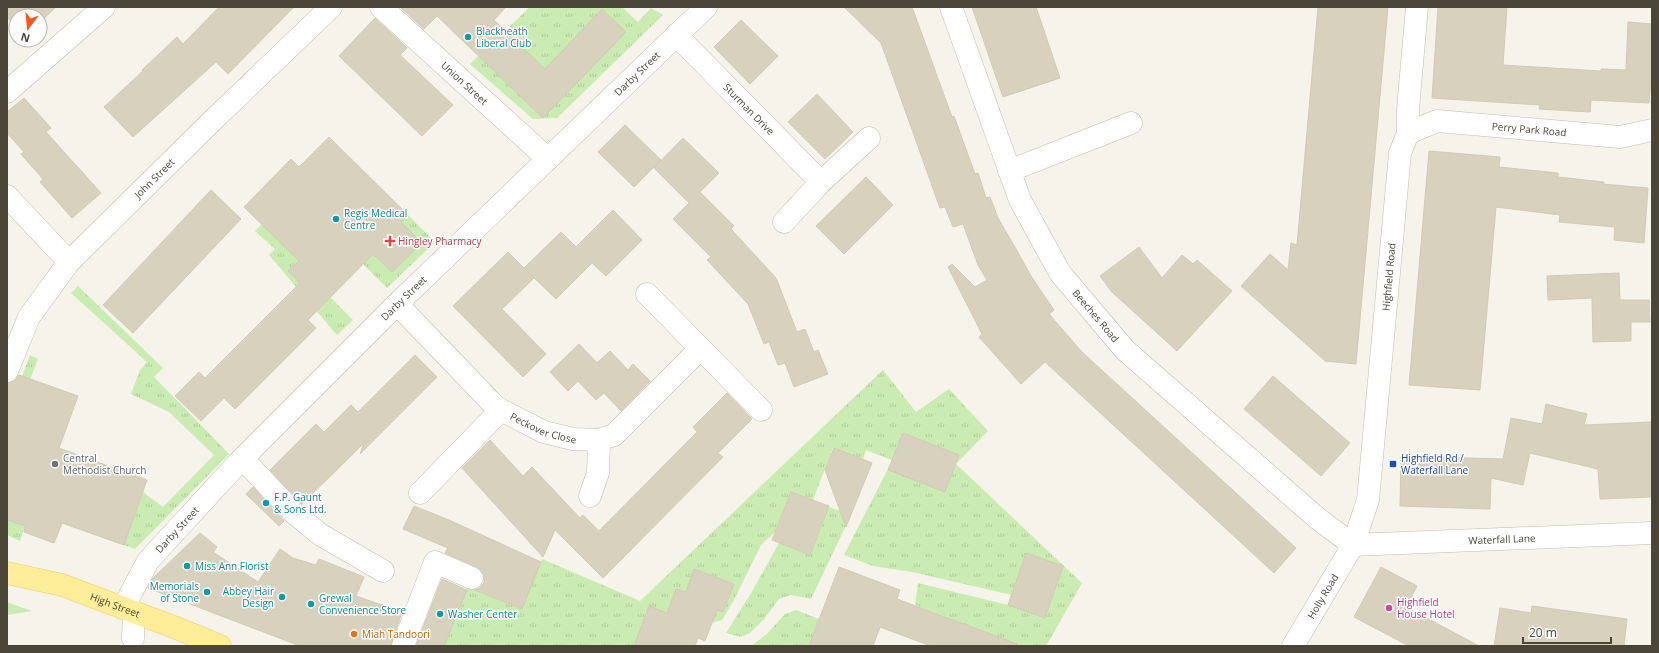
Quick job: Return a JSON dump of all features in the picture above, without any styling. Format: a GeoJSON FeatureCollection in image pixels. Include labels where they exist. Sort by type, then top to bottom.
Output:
{"type":"FeatureCollection","features":[{"type":"Feature","properties":{"kind":"main road","name":"High Street"},"geometry":{"type":"LineString","coordinates":[[7,573],[62,585],[220,646]]}},
{"type":"Feature","properties":{"kind":"street"},"geometry":{"type":"LineString","coordinates":[[7,92],[104,7]]}},
{"type":"Feature","properties":{"kind":"street","name":"Union Street"},"geometry":{"type":"LineString","coordinates":[[381,7],[548,159]]}},
{"type":"Feature","properties":{"kind":"street","name":"Darby Street"},"geometry":{"type":"LineString","coordinates":[[128,610],[148,561],[241,461],[397,304],[706,7]]}},
{"type":"Feature","properties":{"kind":"street","name":"Beeches Road"},"geometry":{"type":"LineString","coordinates":[[950,7],[1020,200],[1060,273],[1125,350],[1317,518],[1353,545]]}},
{"type":"Feature","properties":{"kind":"street","name":"Highfield Road"},"geometry":{"type":"LineString","coordinates":[[1353,545],[1368,500],[1400,153],[1408,133],[1408,109],[1417,7]]}},
{"type":"Feature","properties":{"kind":"street","name":"John Street"},"geometry":{"type":"LineString","coordinates":[[7,371],[29,317],[69,262],[208,124],[328,8]]}},
{"type":"Feature","properties":{"kind":"street","name":"Sturman Drive"},"geometry":{"type":"LineString","coordinates":[[676,36],[821,182]]}},
{"type":"Feature","properties":{"kind":"street","name":"Perry Park Road"},"geometry":{"type":"LineString","coordinates":[[1408,133],[1437,121],[1620,137],[1652,130]]}},
{"type":"Feature","properties":{"kind":"street"},"geometry":{"type":"LineString","coordinates":[[1010,171],[1131,123]]}},
{"type":"Feature","properties":{"kind":"street"},"geometry":{"type":"LineString","coordinates":[[784,222],[821,182],[869,138]]}},
{"type":"Feature","properties":{"kind":"street"},"geometry":{"type":"LineString","coordinates":[[7,196],[69,262]]}},
{"type":"Feature","properties":{"kind":"street"},"geometry":{"type":"LineString","coordinates":[[646,294],[760,410]]}},
{"type":"Feature","properties":{"kind":"street","name":"Peckover Close"},"geometry":{"type":"LineString","coordinates":[[397,304],[495,406],[544,432],[573,439],[599,440],[614,435],[700,349]]}},
{"type":"Feature","properties":{"kind":"street"},"geometry":{"type":"LineString","coordinates":[[420,493],[501,410]]}},
{"type":"Feature","properties":{"kind":"street"},"geometry":{"type":"LineString","coordinates":[[590,496],[598,473],[599,440]]}},
{"type":"Feature","properties":{"kind":"street"},"geometry":{"type":"LineString","coordinates":[[241,461],[294,513],[321,535],[383,571]]}},
{"type":"Feature","properties":{"kind":"street","name":"Waterfall Lane"},"geometry":{"type":"LineString","coordinates":[[1353,545],[1652,533]]}},
{"type":"Feature","properties":{"kind":"street","name":"Holly Road"},"geometry":{"type":"LineString","coordinates":[[1293,646],[1353,545]]}},
{"type":"Feature","properties":{"kind":"street"},"geometry":{"type":"LineString","coordinates":[[403,646],[435,562],[472,578]]}},
{"type":"Feature","properties":{"kind":"street"},"geometry":{"type":"LineString","coordinates":[[128,610],[133,638]]}},
{"type":"Feature","properties":{"kind":"green space"},"geometry":{"type":"Polygon","coordinates":[[[530,7],[622,7],[638,22],[651,8],[663,15],[557,118],[533,119],[470,64],[530,7]]]}},
{"type":"Feature","properties":{"kind":"green space"},"geometry":{"type":"Polygon","coordinates":[[[408,215],[435,242],[387,288],[363,264],[373,254],[392,272],[422,243],[401,222],[408,215]]]}},
{"type":"Feature","properties":{"kind":"green space"},"geometry":{"type":"Polygon","coordinates":[[[262,224],[299,261],[289,271],[330,297],[353,320],[337,335],[269,255],[275,249],[255,231],[262,224]]]}},
{"type":"Feature","properties":{"kind":"green space"},"geometry":{"type":"Polygon","coordinates":[[[78,286],[163,368],[154,377],[229,454],[135,549],[124,545],[143,492],[163,507],[214,455],[169,412],[131,394],[140,370],[147,362],[71,293],[78,286]]]}},
{"type":"Feature","properties":{"kind":"green space"},"geometry":{"type":"Polygon","coordinates":[[[30,355],[38,359],[30,379],[7,417],[30,355]]]}},
{"type":"Feature","properties":{"kind":"green space"},"geometry":{"type":"Polygon","coordinates":[[[883,370],[916,412],[949,389],[988,431],[956,464],[1082,583],[1046,646],[984,646],[958,628],[960,622],[915,605],[918,583],[1008,605],[1045,618],[1063,566],[1026,553],[1012,595],[912,572],[873,566],[844,555],[888,469],[945,492],[959,455],[903,433],[892,460],[866,450],[863,459],[833,448],[813,500],[791,492],[775,532],[761,545],[734,600],[722,620],[712,623],[717,610],[733,584],[694,569],[686,592],[676,589],[667,613],[649,606],[634,646],[444,646],[468,587],[522,609],[542,559],[640,601],[883,370]]]}},
{"type":"Feature","properties":{"kind":"green space"},"geometry":{"type":"Polygon","coordinates":[[[829,507],[851,515],[811,599],[791,595],[779,599],[764,619],[750,633],[741,637],[726,633],[753,590],[779,543],[810,555],[829,507]]]}},
{"type":"Feature","properties":{"kind":"green space"},"geometry":{"type":"Polygon","coordinates":[[[7,520],[25,526],[20,541],[7,535],[7,520]]]}},
{"type":"Feature","properties":{"kind":"green space"},"geometry":{"type":"Polygon","coordinates":[[[7,603],[9,603],[32,611],[7,615],[7,603]]]}},
{"type":"Feature","properties":{"kind":"green space"},"geometry":{"type":"Polygon","coordinates":[[[796,610],[819,619],[809,646],[751,646],[767,634],[785,614],[796,610]]]}},
{"type":"Feature","properties":{"kind":"building"},"geometry":{"type":"Polygon","coordinates":[[[7,7],[56,7],[48,14],[48,8],[8,8],[8,18],[7,7]]]}},
{"type":"Feature","properties":{"kind":"building"},"geometry":{"type":"Polygon","coordinates":[[[219,7],[294,7],[228,74],[216,62],[133,137],[104,107],[177,37],[183,44],[219,7]]]}},
{"type":"Feature","properties":{"kind":"building"},"geometry":{"type":"Polygon","coordinates":[[[400,7],[506,7],[494,20],[545,69],[602,9],[626,32],[543,118],[437,16],[424,29],[400,7]]]}},
{"type":"Feature","properties":{"kind":"building"},"geometry":{"type":"Polygon","coordinates":[[[844,7],[912,7],[952,117],[954,116],[975,174],[978,173],[986,198],[990,197],[998,218],[1031,276],[1054,310],[1049,314],[1082,352],[1296,548],[1274,573],[1045,362],[1021,384],[979,337],[982,334],[948,267],[952,264],[975,287],[987,280],[978,265],[963,224],[953,227],[945,207],[940,208],[881,43],[844,7]]]}},
{"type":"Feature","properties":{"kind":"building"},"geometry":{"type":"Polygon","coordinates":[[[972,7],[1036,7],[1060,78],[1003,97],[972,7]]]}},
{"type":"Feature","properties":{"kind":"building"},"geometry":{"type":"Polygon","coordinates":[[[1318,7],[1388,7],[1356,364],[1325,361],[1241,286],[1270,254],[1288,270],[1291,243],[1297,245],[1318,7]]]}},
{"type":"Feature","properties":{"kind":"building"},"geometry":{"type":"Polygon","coordinates":[[[1438,7],[1507,7],[1503,65],[1601,71],[1601,69],[1626,70],[1628,22],[1652,24],[1652,66],[1649,103],[1591,100],[1590,112],[1539,109],[1540,105],[1432,98],[1438,7]]]}},
{"type":"Feature","properties":{"kind":"building"},"geometry":{"type":"Polygon","coordinates":[[[375,18],[407,48],[400,55],[453,105],[422,136],[339,56],[375,18]]]}},
{"type":"Feature","properties":{"kind":"building"},"geometry":{"type":"Polygon","coordinates":[[[741,20],[778,56],[750,84],[714,47],[741,20]]]}},
{"type":"Feature","properties":{"kind":"building"},"geometry":{"type":"Polygon","coordinates":[[[817,94],[853,132],[825,159],[788,122],[817,94]]]}},
{"type":"Feature","properties":{"kind":"building"},"geometry":{"type":"Polygon","coordinates":[[[24,98],[51,128],[46,132],[101,193],[72,218],[40,182],[43,179],[21,154],[24,152],[7,133],[7,112],[24,98]]]}},
{"type":"Feature","properties":{"kind":"building"},"geometry":{"type":"Polygon","coordinates":[[[625,125],[661,160],[634,187],[598,152],[625,125]]]}},
{"type":"Feature","properties":{"kind":"building","name":"Regis Medical Centre"},"geometry":{"type":"Polygon","coordinates":[[[329,137],[408,215],[401,222],[422,243],[392,272],[373,254],[308,320],[316,328],[235,409],[224,398],[201,421],[175,396],[199,372],[205,378],[300,283],[288,271],[299,261],[244,207],[291,159],[299,167],[329,137]]]}},
{"type":"Feature","properties":{"kind":"building"},"geometry":{"type":"Polygon","coordinates":[[[683,138],[719,173],[700,192],[734,226],[731,229],[776,278],[797,332],[805,329],[814,352],[818,350],[828,374],[794,387],[785,363],[778,365],[769,342],[764,344],[748,304],[707,260],[711,257],[673,219],[689,203],[654,168],[683,138]]]}},
{"type":"Feature","properties":{"kind":"building"},"geometry":{"type":"Polygon","coordinates":[[[1429,151],[1500,157],[1499,167],[1558,173],[1558,177],[1604,182],[1603,184],[1648,188],[1644,243],[1614,240],[1615,227],[1559,222],[1560,215],[1496,207],[1480,390],[1409,385],[1429,151]]]}},
{"type":"Feature","properties":{"kind":"building"},"geometry":{"type":"Polygon","coordinates":[[[866,177],[893,205],[844,254],[816,226],[866,177]]]}},
{"type":"Feature","properties":{"kind":"building"},"geometry":{"type":"Polygon","coordinates":[[[211,190],[241,219],[133,333],[103,305],[211,190]]]}},
{"type":"Feature","properties":{"kind":"building"},"geometry":{"type":"Polygon","coordinates":[[[613,210],[642,240],[606,276],[592,263],[556,299],[524,268],[561,232],[576,247],[613,210]]]}},
{"type":"Feature","properties":{"kind":"building"},"geometry":{"type":"Polygon","coordinates":[[[1139,247],[1162,278],[1182,255],[1193,264],[1197,260],[1232,291],[1177,351],[1112,292],[1100,276],[1139,247]]]}},
{"type":"Feature","properties":{"kind":"building"},"geometry":{"type":"Polygon","coordinates":[[[508,252],[534,278],[502,309],[546,354],[523,377],[453,306],[508,252]]]}},
{"type":"Feature","properties":{"kind":"building"},"geometry":{"type":"Polygon","coordinates":[[[1619,273],[1620,300],[1649,300],[1650,322],[1631,322],[1631,341],[1593,342],[1592,298],[1548,300],[1547,276],[1619,273]]]}},
{"type":"Feature","properties":{"kind":"building"},"geometry":{"type":"Polygon","coordinates":[[[579,344],[597,363],[610,351],[628,370],[633,364],[650,381],[621,411],[604,393],[596,400],[578,381],[568,391],[550,372],[579,344]]]}},
{"type":"Feature","properties":{"kind":"building"},"geometry":{"type":"Polygon","coordinates":[[[415,355],[437,377],[360,454],[364,443],[302,504],[270,470],[316,424],[324,432],[351,405],[358,412],[415,355]]]}},
{"type":"Feature","properties":{"kind":"building","name":"Central Methodist Church"},"geometry":{"type":"Polygon","coordinates":[[[19,375],[78,396],[59,448],[147,480],[124,545],[62,523],[54,543],[24,532],[25,526],[7,520],[7,383],[14,381],[19,375]]]}},
{"type":"Feature","properties":{"kind":"building"},"geometry":{"type":"Polygon","coordinates":[[[1273,376],[1350,443],[1321,476],[1244,409],[1273,376]]]}},
{"type":"Feature","properties":{"kind":"building"},"geometry":{"type":"Polygon","coordinates":[[[727,393],[752,419],[718,453],[723,457],[603,578],[555,530],[543,557],[462,468],[490,440],[523,476],[532,467],[580,518],[583,515],[599,531],[697,432],[693,427],[727,393]]]}},
{"type":"Feature","properties":{"kind":"building"},"geometry":{"type":"Polygon","coordinates":[[[1546,404],[1587,414],[1584,425],[1652,422],[1652,497],[1600,499],[1598,469],[1530,453],[1523,485],[1491,478],[1490,509],[1400,506],[1401,456],[1503,459],[1511,418],[1542,424],[1546,404]]]}},
{"type":"Feature","properties":{"kind":"building"},"geometry":{"type":"Polygon","coordinates":[[[903,433],[959,455],[945,492],[888,470],[903,433]]]}},
{"type":"Feature","properties":{"kind":"building"},"geometry":{"type":"Polygon","coordinates":[[[834,448],[872,463],[846,527],[825,470],[834,448]]]}},
{"type":"Feature","properties":{"kind":"building"},"geometry":{"type":"Polygon","coordinates":[[[253,487],[284,521],[279,526],[246,494],[253,487]]]}},
{"type":"Feature","properties":{"kind":"building"},"geometry":{"type":"Polygon","coordinates":[[[791,492],[829,506],[810,555],[772,540],[791,492]]]}},
{"type":"Feature","properties":{"kind":"building"},"geometry":{"type":"Polygon","coordinates":[[[414,506],[449,520],[541,562],[522,609],[475,590],[480,588],[484,583],[482,570],[445,553],[448,548],[403,529],[414,506]]]}},
{"type":"Feature","properties":{"kind":"building"},"geometry":{"type":"Polygon","coordinates":[[[200,533],[217,547],[213,552],[258,582],[280,549],[293,558],[316,565],[319,559],[364,577],[356,596],[402,612],[391,646],[300,646],[148,588],[152,579],[200,533]]]}},
{"type":"Feature","properties":{"kind":"building"},"geometry":{"type":"Polygon","coordinates":[[[1026,553],[1063,566],[1045,618],[1008,605],[1026,553]]]}},
{"type":"Feature","properties":{"kind":"building"},"geometry":{"type":"Polygon","coordinates":[[[839,567],[900,590],[897,599],[1017,644],[1017,646],[931,646],[880,627],[873,646],[809,646],[839,567]]]}},
{"type":"Feature","properties":{"kind":"building"},"geometry":{"type":"Polygon","coordinates":[[[1381,567],[1417,586],[1406,607],[1479,646],[1409,646],[1354,617],[1381,567]]]}},
{"type":"Feature","properties":{"kind":"building"},"geometry":{"type":"Polygon","coordinates":[[[694,569],[734,584],[723,612],[717,610],[705,641],[698,638],[695,646],[634,646],[649,606],[667,613],[676,589],[686,592],[694,569]]]}},
{"type":"Feature","properties":{"kind":"building","name":"Washer Center"},"geometry":{"type":"Polygon","coordinates":[[[442,579],[467,590],[444,646],[416,646],[442,579]]]}},
{"type":"Feature","properties":{"kind":"building"},"geometry":{"type":"Polygon","coordinates":[[[1532,606],[1627,619],[1624,646],[1494,646],[1500,608],[1531,613],[1532,606]]]}},
{"type":"Feature","properties":{"kind":"place","name":"Blackheath Liberal Club"},"geometry":{"type":"Point","coordinates":[468,37]}},
{"type":"Feature","properties":{"kind":"place","name":"Regis Medical Centre"},"geometry":{"type":"Point","coordinates":[336,219]}},
{"type":"Feature","properties":{"kind":"place","name":"Hingley Pharmacy"},"geometry":{"type":"Point","coordinates":[390,241]}},
{"type":"Feature","properties":{"kind":"place","name":"Central Methodist Church"},"geometry":{"type":"Point","coordinates":[55,464]}},
{"type":"Feature","properties":{"kind":"place","name":"Highfield Rd / Waterfall Lane"},"geometry":{"type":"Point","coordinates":[1393,464]}},
{"type":"Feature","properties":{"kind":"place","name":"F.P. Gaunt & Sons Ltd."},"geometry":{"type":"Point","coordinates":[266,503]}},
{"type":"Feature","properties":{"kind":"place","name":"Miss Ann Florist"},"geometry":{"type":"Point","coordinates":[187,566]}},
{"type":"Feature","properties":{"kind":"place","name":"Memorials of Stone"},"geometry":{"type":"Point","coordinates":[207,592]}},
{"type":"Feature","properties":{"kind":"place","name":"Abbey Hair Design"},"geometry":{"type":"Point","coordinates":[282,597]}},
{"type":"Feature","properties":{"kind":"place","name":"Grewal Convenience Store"},"geometry":{"type":"Point","coordinates":[311,604]}},
{"type":"Feature","properties":{"kind":"place","name":"Highfield House Hotel"},"geometry":{"type":"Point","coordinates":[1389,608]}},
{"type":"Feature","properties":{"kind":"place","name":"Washer Center"},"geometry":{"type":"Point","coordinates":[440,614]}},
{"type":"Feature","properties":{"kind":"place","name":"Miah Tandoori"},"geometry":{"type":"Point","coordinates":[354,634]}}]}
